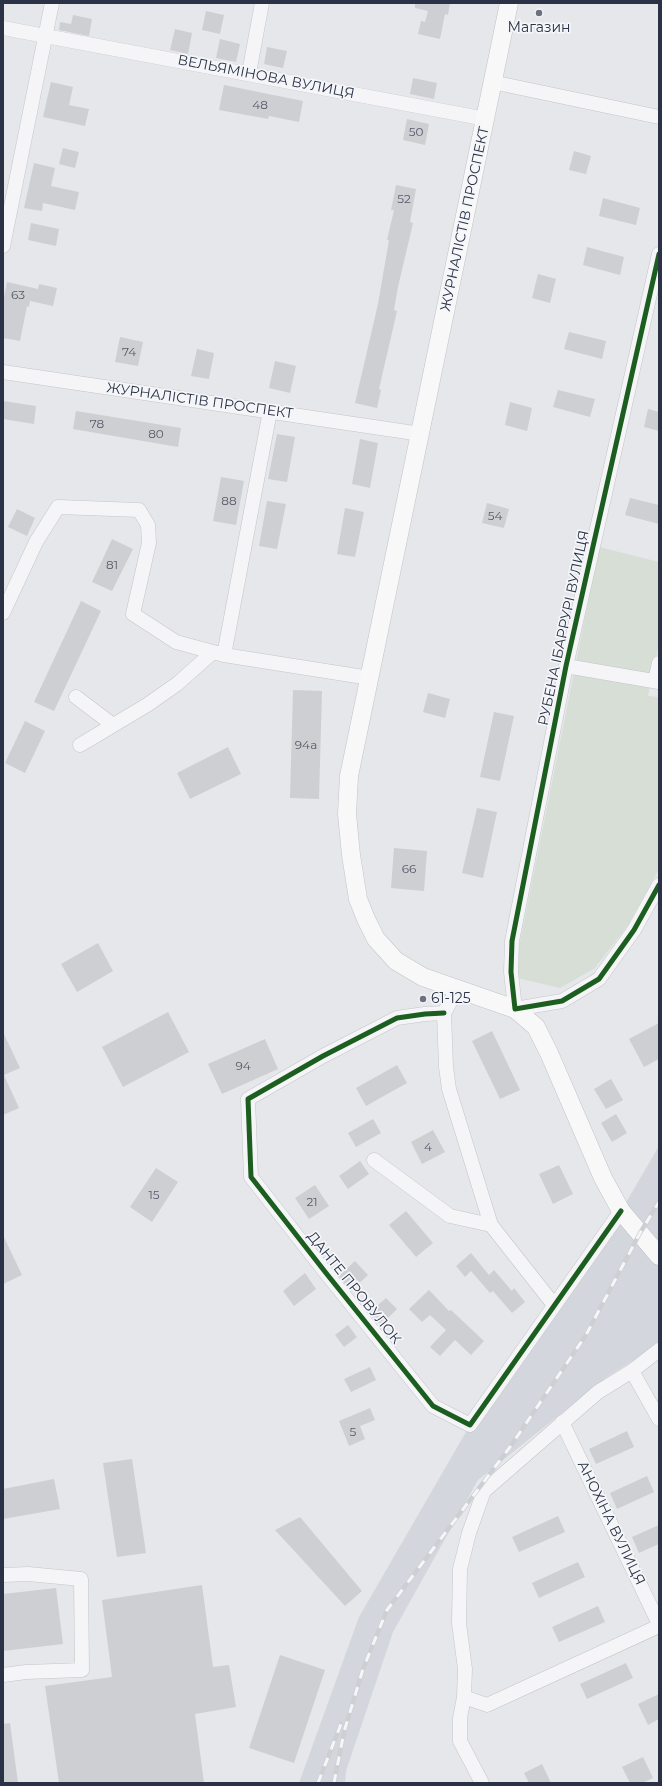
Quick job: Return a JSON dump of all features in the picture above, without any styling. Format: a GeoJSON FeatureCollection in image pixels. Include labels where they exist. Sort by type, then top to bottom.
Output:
{"type":"FeatureCollection","features":[{"type":"Feature","properties":{"kind":"main road","name":"ЖУРНАЛІСТІВ ПРОСПЕКТ"},"geometry":{"type":"LineString","coordinates":[[509,3],[349,776],[348,821],[351,855],[358,899],[376,939],[396,961],[423,977],[515,1009]]}},
{"type":"Feature","properties":{"kind":"main road"},"geometry":{"type":"LineString","coordinates":[[515,1009],[536,1027],[603,1178],[622,1211],[659,1256]]}},
{"type":"Feature","properties":{"kind":"street"},"geometry":{"type":"LineString","coordinates":[[3,246],[52,3]]}},
{"type":"Feature","properties":{"kind":"street"},"geometry":{"type":"LineString","coordinates":[[249,73],[262,3]]}},
{"type":"Feature","properties":{"kind":"street","name":"ВЕЛЬЯМІНОВА ВУЛИЦЯ"},"geometry":{"type":"LineString","coordinates":[[3,28],[249,73],[486,119]]}},
{"type":"Feature","properties":{"kind":"street"},"geometry":{"type":"LineString","coordinates":[[492,82],[659,117]]}},
{"type":"Feature","properties":{"kind":"street","name":"РУБЕНА ІБАРРУРІ ВУЛИЦЯ"},"geometry":{"type":"LineString","coordinates":[[515,1009],[511,972],[512,941],[566,666],[659,254]]}},
{"type":"Feature","properties":{"kind":"street","name":"ЖУРНАЛІСТІВ ПРОСПЕКТ"},"geometry":{"type":"LineString","coordinates":[[3,372],[421,434]]}},
{"type":"Feature","properties":{"kind":"street"},"geometry":{"type":"LineString","coordinates":[[80,745],[147,705],[218,653],[270,412]]}},
{"type":"Feature","properties":{"kind":"street"},"geometry":{"type":"LineString","coordinates":[[3,613],[36,542],[58,507],[139,510],[148,525],[149,543],[133,614],[176,642],[218,653],[370,678]]}},
{"type":"Feature","properties":{"kind":"street"},"geometry":{"type":"LineString","coordinates":[[566,666],[657,682],[659,663]]}},
{"type":"Feature","properties":{"kind":"street"},"geometry":{"type":"LineString","coordinates":[[76,697],[113,725]]}},
{"type":"Feature","properties":{"kind":"street"},"geometry":{"type":"LineString","coordinates":[[515,1009],[562,1001],[599,979],[634,930],[659,885]]}},
{"type":"Feature","properties":{"kind":"street"},"geometry":{"type":"LineString","coordinates":[[458,988],[444,1013],[446,1067],[449,1089],[491,1225],[554,1305]]}},
{"type":"Feature","properties":{"kind":"street","name":"ДАНТЕ ПРОВУЛОК"},"geometry":{"type":"LineString","coordinates":[[444,1013],[396,1018],[323,1056],[248,1100],[251,1177],[326,1273],[434,1406],[470,1425],[622,1211]]}},
{"type":"Feature","properties":{"kind":"street"},"geometry":{"type":"LineString","coordinates":[[374,1160],[450,1216],[491,1225]]}},
{"type":"Feature","properties":{"kind":"street"},"geometry":{"type":"LineString","coordinates":[[482,1783],[460,1741],[460,1718],[464,1696],[465,1669],[459,1623],[460,1569],[469,1533],[484,1491],[598,1392],[632,1371],[659,1350]]}},
{"type":"Feature","properties":{"kind":"street"},"geometry":{"type":"LineString","coordinates":[[632,1371],[659,1419]]}},
{"type":"Feature","properties":{"kind":"street","name":"АНОХІНА ВУЛИЦЯ"},"geometry":{"type":"LineString","coordinates":[[562,1422],[659,1624]]}},
{"type":"Feature","properties":{"kind":"street"},"geometry":{"type":"LineString","coordinates":[[3,1575],[28,1574],[82,1579],[82,1670],[26,1672],[3,1675]]}},
{"type":"Feature","properties":{"kind":"street"},"geometry":{"type":"LineString","coordinates":[[464,1696],[487,1705],[659,1624]]}},
{"type":"Feature","properties":{"kind":"shaded area"},"geometry":{"type":"Polygon","coordinates":[[[599,547],[659,562],[659,643],[648,696],[659,697],[659,869],[628,925],[595,968],[560,988],[513,977],[599,547]]]}},
{"type":"Feature","properties":{"kind":"shaded area"},"geometry":{"type":"Polygon","coordinates":[[[659,1146],[659,1344],[607,1377],[478,1480],[393,1632],[346,1771],[345,1783],[299,1783],[359,1617],[470,1425],[621,1211],[659,1146]]]}},
{"type":"Feature","properties":{"kind":"building"},"geometry":{"type":"Polygon","coordinates":[[[415,3],[450,3],[448,15],[445,14],[440,39],[418,34],[421,21],[425,22],[428,11],[415,8],[415,3]]]}},
{"type":"Feature","properties":{"kind":"building"},"geometry":{"type":"Polygon","coordinates":[[[206,11],[224,15],[220,34],[202,30],[206,11]]]}},
{"type":"Feature","properties":{"kind":"building"},"geometry":{"type":"Polygon","coordinates":[[[73,15],[92,19],[89,36],[59,30],[60,22],[71,24],[73,15]]]}},
{"type":"Feature","properties":{"kind":"building"},"geometry":{"type":"Polygon","coordinates":[[[175,29],[192,33],[188,54],[170,50],[175,29]]]}},
{"type":"Feature","properties":{"kind":"building"},"geometry":{"type":"Polygon","coordinates":[[[220,39],[240,44],[236,62],[216,58],[220,39]]]}},
{"type":"Feature","properties":{"kind":"building"},"geometry":{"type":"Polygon","coordinates":[[[267,47],[287,51],[283,68],[264,64],[267,47]]]}},
{"type":"Feature","properties":{"kind":"building"},"geometry":{"type":"Polygon","coordinates":[[[413,78],[437,83],[434,99],[410,94],[413,78]]]}},
{"type":"Feature","properties":{"kind":"building"},"geometry":{"type":"Polygon","coordinates":[[[51,82],[73,87],[69,105],[89,109],[85,126],[43,117],[51,82]]]}},
{"type":"Feature","properties":{"kind":"building"},"geometry":{"type":"Polygon","coordinates":[[[224,85],[303,101],[299,122],[269,116],[268,119],[219,110],[224,85]]]}},
{"type":"Feature","properties":{"kind":"building"},"geometry":{"type":"Polygon","coordinates":[[[407,119],[429,124],[425,145],[403,140],[407,119]]]}},
{"type":"Feature","properties":{"kind":"building"},"geometry":{"type":"Polygon","coordinates":[[[63,148],[79,152],[75,168],[59,164],[63,148]]]}},
{"type":"Feature","properties":{"kind":"building"},"geometry":{"type":"Polygon","coordinates":[[[574,151],[591,156],[586,174],[569,170],[574,151]]]}},
{"type":"Feature","properties":{"kind":"building"},"geometry":{"type":"Polygon","coordinates":[[[34,163],[55,168],[51,186],[79,192],[75,210],[43,203],[42,211],[24,208],[34,163]]]}},
{"type":"Feature","properties":{"kind":"building"},"geometry":{"type":"Polygon","coordinates":[[[396,185],[416,189],[410,222],[413,223],[398,287],[394,310],[397,311],[379,389],[381,390],[377,408],[355,403],[378,304],[389,240],[387,240],[394,210],[391,210],[396,185]]]}},
{"type":"Feature","properties":{"kind":"building"},"geometry":{"type":"Polygon","coordinates":[[[603,198],[640,208],[636,225],[599,216],[603,198]]]}},
{"type":"Feature","properties":{"kind":"building"},"geometry":{"type":"Polygon","coordinates":[[[31,223],[59,229],[56,246],[28,240],[31,223]]]}},
{"type":"Feature","properties":{"kind":"building"},"geometry":{"type":"Polygon","coordinates":[[[587,247],[624,257],[620,275],[583,265],[587,247]]]}},
{"type":"Feature","properties":{"kind":"building"},"geometry":{"type":"Polygon","coordinates":[[[538,274],[556,279],[550,303],[532,298],[538,274]]]}},
{"type":"Feature","properties":{"kind":"building"},"geometry":{"type":"Polygon","coordinates":[[[7,282],[38,289],[39,284],[57,288],[53,306],[30,301],[29,307],[27,306],[20,341],[3,338],[3,302],[7,282]]]}},
{"type":"Feature","properties":{"kind":"building"},"geometry":{"type":"Polygon","coordinates":[[[569,332],[606,341],[602,359],[564,349],[569,332]]]}},
{"type":"Feature","properties":{"kind":"building"},"geometry":{"type":"Polygon","coordinates":[[[120,337],[143,342],[138,366],[115,362],[120,337]]]}},
{"type":"Feature","properties":{"kind":"building"},"geometry":{"type":"Polygon","coordinates":[[[197,349],[214,353],[209,379],[191,376],[197,349]]]}},
{"type":"Feature","properties":{"kind":"building"},"geometry":{"type":"Polygon","coordinates":[[[275,361],[296,366],[290,393],[269,388],[275,361]]]}},
{"type":"Feature","properties":{"kind":"building"},"geometry":{"type":"Polygon","coordinates":[[[558,390],[595,399],[590,417],[553,407],[558,390]]]}},
{"type":"Feature","properties":{"kind":"building"},"geometry":{"type":"Polygon","coordinates":[[[3,401],[36,406],[34,424],[3,419],[3,401]]]}},
{"type":"Feature","properties":{"kind":"building"},"geometry":{"type":"Polygon","coordinates":[[[510,402],[532,408],[527,431],[505,425],[510,402]]]}},
{"type":"Feature","properties":{"kind":"building"},"geometry":{"type":"Polygon","coordinates":[[[648,409],[659,412],[659,431],[644,427],[648,409]]]}},
{"type":"Feature","properties":{"kind":"building"},"geometry":{"type":"Polygon","coordinates":[[[76,411],[181,428],[178,447],[73,429],[76,411]]]}},
{"type":"Feature","properties":{"kind":"building"},"geometry":{"type":"Polygon","coordinates":[[[277,434],[295,437],[287,482],[268,479],[277,434]]]}},
{"type":"Feature","properties":{"kind":"building"},"geometry":{"type":"Polygon","coordinates":[[[360,439],[378,443],[370,488],[352,484],[360,439]]]}},
{"type":"Feature","properties":{"kind":"building"},"geometry":{"type":"Polygon","coordinates":[[[221,477],[244,481],[236,525],[213,521],[221,477]]]}},
{"type":"Feature","properties":{"kind":"building"},"geometry":{"type":"Polygon","coordinates":[[[630,498],[659,505],[659,524],[625,515],[630,498]]]}},
{"type":"Feature","properties":{"kind":"building"},"geometry":{"type":"Polygon","coordinates":[[[267,501],[286,504],[277,549],[259,546],[267,501]]]}},
{"type":"Feature","properties":{"kind":"building"},"geometry":{"type":"Polygon","coordinates":[[[487,503],[509,509],[504,528],[482,523],[487,503]]]}},
{"type":"Feature","properties":{"kind":"building"},"geometry":{"type":"Polygon","coordinates":[[[345,508],[364,512],[355,557],[337,554],[345,508]]]}},
{"type":"Feature","properties":{"kind":"building"},"geometry":{"type":"Polygon","coordinates":[[[17,509],[35,518],[27,536],[8,527],[17,509]]]}},
{"type":"Feature","properties":{"kind":"building"},"geometry":{"type":"Polygon","coordinates":[[[112,539],[133,549],[112,591],[92,582],[112,539]]]}},
{"type":"Feature","properties":{"kind":"building"},"geometry":{"type":"Polygon","coordinates":[[[81,601],[101,611],[54,711],[34,702],[81,601]]]}},
{"type":"Feature","properties":{"kind":"building"},"geometry":{"type":"Polygon","coordinates":[[[293,690],[322,691],[319,799],[290,798],[293,690]]]}},
{"type":"Feature","properties":{"kind":"building"},"geometry":{"type":"Polygon","coordinates":[[[428,693],[450,699],[445,718],[423,712],[428,693]]]}},
{"type":"Feature","properties":{"kind":"building"},"geometry":{"type":"Polygon","coordinates":[[[494,712],[514,716],[500,781],[480,777],[494,712]]]}},
{"type":"Feature","properties":{"kind":"building"},"geometry":{"type":"Polygon","coordinates":[[[25,721],[45,731],[25,773],[5,763],[25,721]]]}},
{"type":"Feature","properties":{"kind":"building"},"geometry":{"type":"Polygon","coordinates":[[[228,747],[241,774],[190,799],[177,773],[228,747]]]}},
{"type":"Feature","properties":{"kind":"building"},"geometry":{"type":"Polygon","coordinates":[[[477,808],[497,812],[483,878],[462,873],[477,808]]]}},
{"type":"Feature","properties":{"kind":"building"},"geometry":{"type":"Polygon","coordinates":[[[394,848],[427,851],[424,891],[391,888],[394,848]]]}},
{"type":"Feature","properties":{"kind":"building"},"geometry":{"type":"Polygon","coordinates":[[[98,943],[113,971],[77,992],[61,964],[98,943]]]}},
{"type":"Feature","properties":{"kind":"building"},"geometry":{"type":"Polygon","coordinates":[[[168,1012],[189,1052],[123,1087],[102,1047],[168,1012]]]}},
{"type":"Feature","properties":{"kind":"building"},"geometry":{"type":"Polygon","coordinates":[[[659,1023],[659,1059],[644,1067],[629,1039],[659,1023]]]}},
{"type":"Feature","properties":{"kind":"building"},"geometry":{"type":"Polygon","coordinates":[[[492,1031],[520,1090],[500,1099],[472,1041],[492,1031]]]}},
{"type":"Feature","properties":{"kind":"building"},"geometry":{"type":"Polygon","coordinates":[[[3,1032],[20,1068],[4,1075],[19,1108],[3,1115],[3,1032]]]}},
{"type":"Feature","properties":{"kind":"building"},"geometry":{"type":"Polygon","coordinates":[[[265,1039],[278,1069],[222,1094],[208,1064],[265,1039]]]}},
{"type":"Feature","properties":{"kind":"building"},"geometry":{"type":"Polygon","coordinates":[[[397,1065],[407,1083],[366,1106],[356,1088],[397,1065]]]}},
{"type":"Feature","properties":{"kind":"building"},"geometry":{"type":"Polygon","coordinates":[[[611,1079],[623,1100],[606,1109],[594,1089],[611,1079]]]}},
{"type":"Feature","properties":{"kind":"building"},"geometry":{"type":"Polygon","coordinates":[[[616,1114],[627,1133],[612,1142],[601,1123],[616,1114]]]}},
{"type":"Feature","properties":{"kind":"building"},"geometry":{"type":"Polygon","coordinates":[[[373,1119],[381,1133],[356,1147],[348,1133],[373,1119]]]}},
{"type":"Feature","properties":{"kind":"building"},"geometry":{"type":"Polygon","coordinates":[[[433,1130],[445,1152],[422,1164],[411,1142],[433,1130]]]}},
{"type":"Feature","properties":{"kind":"building"},"geometry":{"type":"Polygon","coordinates":[[[360,1161],[369,1174],[348,1189],[339,1176],[360,1161]]]}},
{"type":"Feature","properties":{"kind":"building"},"geometry":{"type":"Polygon","coordinates":[[[559,1165],[573,1194],[553,1204],[539,1174],[559,1165]]]}},
{"type":"Feature","properties":{"kind":"building"},"geometry":{"type":"Polygon","coordinates":[[[156,1168],[178,1182],[152,1222],[130,1207],[156,1168]]]}},
{"type":"Feature","properties":{"kind":"building"},"geometry":{"type":"Polygon","coordinates":[[[315,1185],[329,1206],[309,1219],[295,1198],[315,1185]]]}},
{"type":"Feature","properties":{"kind":"building"},"geometry":{"type":"Polygon","coordinates":[[[406,1211],[433,1243],[416,1257],[389,1225],[406,1211]]]}},
{"type":"Feature","properties":{"kind":"building"},"geometry":{"type":"Polygon","coordinates":[[[3,1235],[22,1275],[3,1284],[3,1235]]]}},
{"type":"Feature","properties":{"kind":"building"},"geometry":{"type":"Polygon","coordinates":[[[471,1253],[489,1275],[494,1270],[512,1291],[514,1288],[525,1302],[512,1313],[493,1291],[490,1293],[471,1271],[465,1277],[456,1266],[471,1253]]]}},
{"type":"Feature","properties":{"kind":"building"},"geometry":{"type":"Polygon","coordinates":[[[355,1261],[368,1275],[351,1291],[339,1276],[355,1261]]]}},
{"type":"Feature","properties":{"kind":"building"},"geometry":{"type":"Polygon","coordinates":[[[305,1273],[316,1289],[294,1306],[283,1291],[305,1273]]]}},
{"type":"Feature","properties":{"kind":"building"},"geometry":{"type":"Polygon","coordinates":[[[429,1290],[449,1311],[451,1310],[484,1341],[471,1355],[455,1340],[440,1356],[430,1347],[446,1330],[430,1315],[422,1322],[409,1309],[429,1290]]]}},
{"type":"Feature","properties":{"kind":"building"},"geometry":{"type":"Polygon","coordinates":[[[386,1298],[397,1309],[381,1325],[369,1313],[386,1298]]]}},
{"type":"Feature","properties":{"kind":"building"},"geometry":{"type":"Polygon","coordinates":[[[348,1325],[357,1337],[344,1347],[335,1335],[348,1325]]]}},
{"type":"Feature","properties":{"kind":"building"},"geometry":{"type":"Polygon","coordinates":[[[370,1367],[376,1380],[351,1392],[344,1379],[370,1367]]]}},
{"type":"Feature","properties":{"kind":"building"},"geometry":{"type":"Polygon","coordinates":[[[370,1408],[375,1420],[360,1426],[365,1439],[349,1446],[339,1421],[370,1408]]]}},
{"type":"Feature","properties":{"kind":"building"},"geometry":{"type":"Polygon","coordinates":[[[627,1431],[634,1447],[596,1464],[589,1449],[627,1431]]]}},
{"type":"Feature","properties":{"kind":"building"},"geometry":{"type":"Polygon","coordinates":[[[132,1459],[146,1553],[117,1557],[103,1463],[132,1459]]]}},
{"type":"Feature","properties":{"kind":"building"},"geometry":{"type":"Polygon","coordinates":[[[647,1476],[654,1492],[617,1509],[610,1493],[647,1476]]]}},
{"type":"Feature","properties":{"kind":"building"},"geometry":{"type":"Polygon","coordinates":[[[54,1479],[60,1509],[3,1519],[3,1489],[54,1479]]]}},
{"type":"Feature","properties":{"kind":"building"},"geometry":{"type":"Polygon","coordinates":[[[558,1516],[565,1532],[519,1552],[512,1537],[558,1516]]]}},
{"type":"Feature","properties":{"kind":"building"},"geometry":{"type":"Polygon","coordinates":[[[300,1517],[362,1591],[345,1606],[275,1530],[300,1517]]]}},
{"type":"Feature","properties":{"kind":"building"},"geometry":{"type":"Polygon","coordinates":[[[659,1525],[659,1544],[639,1553],[632,1537],[659,1525]]]}},
{"type":"Feature","properties":{"kind":"building"},"geometry":{"type":"Polygon","coordinates":[[[578,1562],[585,1577],[539,1598],[532,1583],[578,1562]]]}},
{"type":"Feature","properties":{"kind":"building"},"geometry":{"type":"Polygon","coordinates":[[[202,1585],[213,1667],[229,1665],[236,1707],[195,1714],[204,1783],[59,1783],[45,1686],[112,1677],[102,1600],[202,1585]]]}},
{"type":"Feature","properties":{"kind":"building"},"geometry":{"type":"Polygon","coordinates":[[[56,1588],[63,1644],[3,1651],[3,1594],[56,1588]]]}},
{"type":"Feature","properties":{"kind":"building"},"geometry":{"type":"Polygon","coordinates":[[[598,1606],[605,1622],[559,1642],[552,1627],[598,1606]]]}},
{"type":"Feature","properties":{"kind":"building"},"geometry":{"type":"Polygon","coordinates":[[[280,1655],[325,1670],[294,1763],[249,1748],[280,1655]]]}},
{"type":"Feature","properties":{"kind":"building"},"geometry":{"type":"Polygon","coordinates":[[[626,1663],[633,1678],[587,1699],[580,1684],[626,1663]]]}},
{"type":"Feature","properties":{"kind":"building"},"geometry":{"type":"Polygon","coordinates":[[[659,1694],[659,1719],[648,1725],[638,1704],[659,1694]]]}},
{"type":"Feature","properties":{"kind":"building"},"geometry":{"type":"Polygon","coordinates":[[[10,1723],[18,1783],[3,1783],[3,1724],[10,1723]]]}},
{"type":"Feature","properties":{"kind":"building"},"geometry":{"type":"Polygon","coordinates":[[[643,1757],[653,1778],[642,1783],[630,1783],[622,1767],[643,1757]]]}},
{"type":"Feature","properties":{"kind":"building"},"geometry":{"type":"Polygon","coordinates":[[[542,1764],[551,1783],[529,1783],[524,1773],[542,1764]]]}},
{"type":"Feature","properties":{"kind":"railway"},"geometry":{"type":"LineString","coordinates":[[334,1783],[344,1732],[363,1669],[387,1610],[510,1447],[586,1335],[640,1233],[659,1202]]}},
{"type":"Feature","properties":{"kind":"railway"},"geometry":{"type":"LineString","coordinates":[[318,1783],[341,1724]]}},
{"type":"Feature","properties":{"kind":"cycle path"},"geometry":{"type":"LineString","coordinates":[[659,254],[566,666],[512,941],[511,972],[515,1009],[562,1001],[599,979],[634,930],[659,885]]}},
{"type":"Feature","properties":{"kind":"cycle path"},"geometry":{"type":"LineString","coordinates":[[444,1013],[397,1018],[323,1056],[248,1099],[251,1177],[433,1406],[470,1425],[621,1211]]}},
{"type":"Feature","properties":{"kind":"place","name":"Магазин"},"geometry":{"type":"Point","coordinates":[539,13]}},
{"type":"Feature","properties":{"kind":"place","name":"61-125"},"geometry":{"type":"Point","coordinates":[423,999]}}]}
